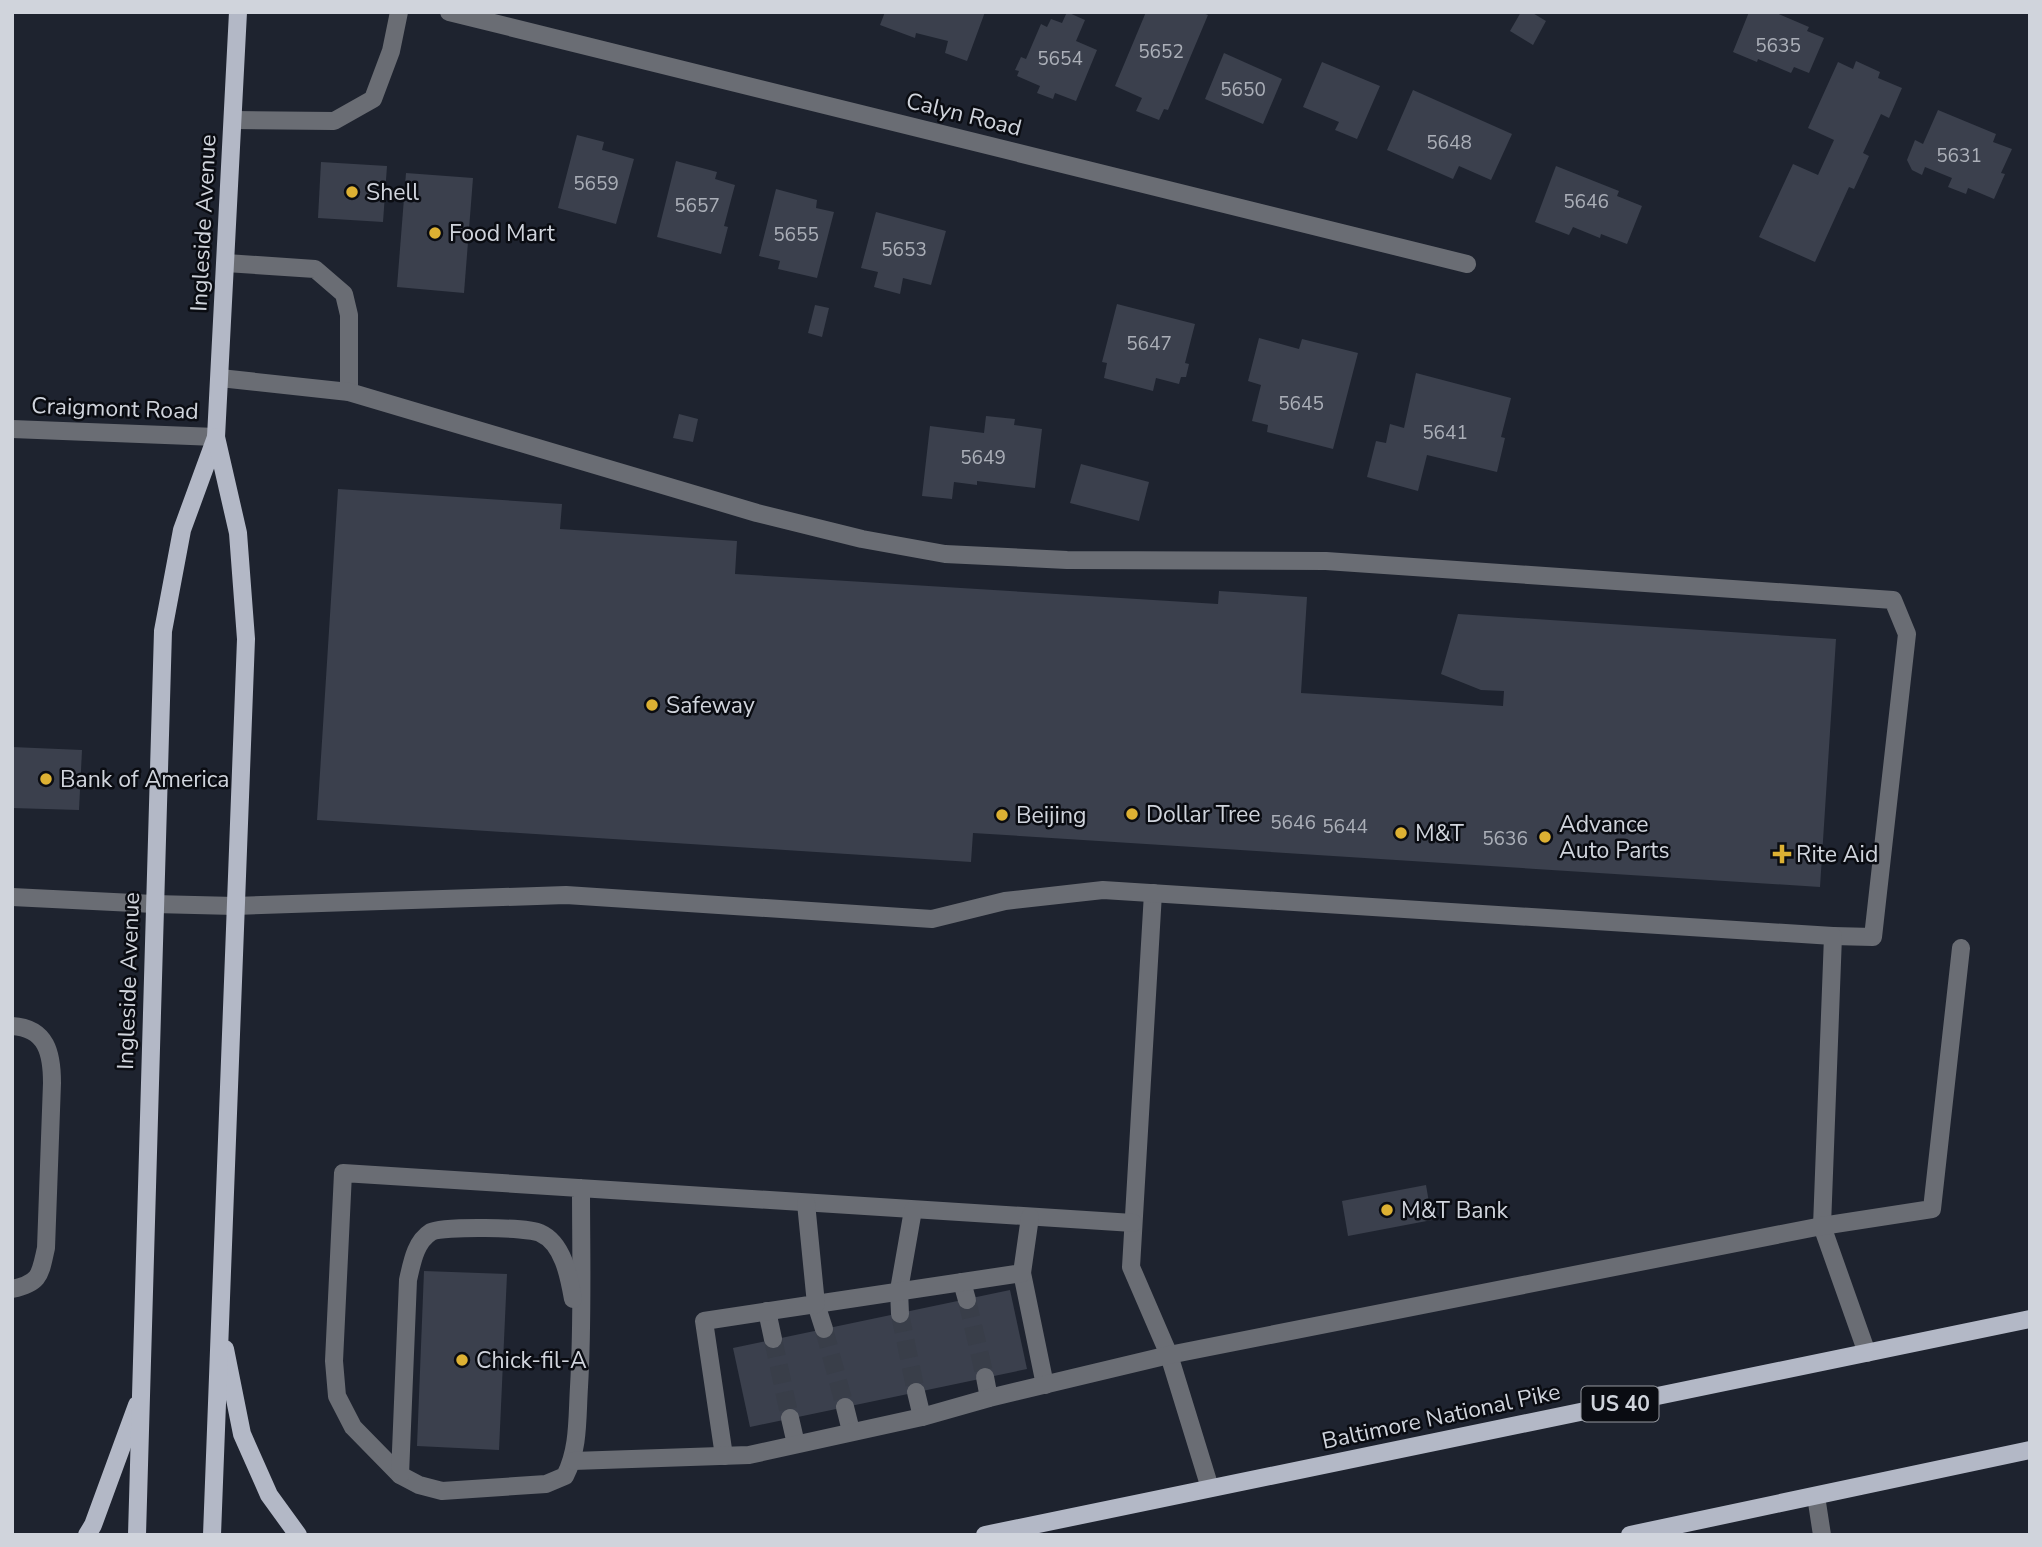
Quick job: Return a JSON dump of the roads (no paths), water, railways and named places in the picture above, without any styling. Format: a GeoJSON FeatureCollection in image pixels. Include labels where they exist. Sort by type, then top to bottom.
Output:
{"type":"FeatureCollection","features":[{"type":"Feature","properties":{"kind":"main road","name":"Ingleside Avenue"},"geometry":{"type":"LineString","coordinates":[[137,1535],[163,631],[182,530],[216,437],[238,12]]}},
{"type":"Feature","properties":{"kind":"main road","name":"Ingleside Avenue"},"geometry":{"type":"LineString","coordinates":[[212,1535],[246,639],[238,533],[216,437]]}},
{"type":"Feature","properties":{"kind":"main road"},"geometry":{"type":"LineString","coordinates":[[219,1319],[242,1434],[269,1495],[298,1535]]}},
{"type":"Feature","properties":{"kind":"main road","name":"Baltimore National Pike"},"geometry":{"type":"LineString","coordinates":[[985,1535],[2030,1319]]}},
{"type":"Feature","properties":{"kind":"main road"},"geometry":{"type":"LineString","coordinates":[[87,1535],[142,1392]]}},
{"type":"Feature","properties":{"kind":"main road"},"geometry":{"type":"LineString","coordinates":[[1630,1535],[1687,1529],[1816,1496],[2030,1450]]}},
{"type":"Feature","properties":{"kind":"street"},"geometry":{"type":"LineString","coordinates":[[233,120],[334,121],[373,99],[391,51],[399,12]]}},
{"type":"Feature","properties":{"kind":"street","name":"Calyn Road"},"geometry":{"type":"LineString","coordinates":[[449,12],[1467,264]]}},
{"type":"Feature","properties":{"kind":"street"},"geometry":{"type":"LineString","coordinates":[[226,263],[315,269],[344,293],[349,315],[349,392]]}},
{"type":"Feature","properties":{"kind":"street"},"geometry":{"type":"LineString","coordinates":[[12,897],[235,906],[566,895],[932,919],[1006,901],[1103,890],[1873,937],[1907,634],[1893,600],[1326,561],[1068,560],[945,554],[862,539],[757,513],[349,392],[220,378]]}},
{"type":"Feature","properties":{"kind":"street","name":"Craigmont Road"},"geometry":{"type":"LineString","coordinates":[[12,429],[216,437]]}},
{"type":"Feature","properties":{"kind":"street"},"geometry":{"type":"LineString","coordinates":[[1153,893],[1131,1267],[1170,1355],[1210,1488]]}},
{"type":"Feature","properties":{"kind":"street"},"geometry":{"type":"LineString","coordinates":[[1833,936],[1822,1226],[1867,1353]]}},
{"type":"Feature","properties":{"kind":"street"},"geometry":{"type":"LineString","coordinates":[[573,1461],[749,1455],[922,1417],[989,1398],[1170,1355],[1822,1226],[1932,1209],[1961,948]]}},
{"type":"Feature","properties":{"kind":"street"},"geometry":{"type":"LineString","coordinates":[[12,1026],[21,1026],[38,1034],[48,1047],[52,1068],[46,1248],[40,1273],[29,1285],[12,1289]]}},
{"type":"Feature","properties":{"kind":"street"},"geometry":{"type":"LineString","coordinates":[[580,1188],[581,1343],[576,1438],[573,1461],[565,1476],[546,1484],[442,1491],[419,1485],[400,1475],[353,1427],[337,1396],[334,1361],[343,1173],[580,1188],[914,1210],[1133,1223]]}},
{"type":"Feature","properties":{"kind":"street"},"geometry":{"type":"LineString","coordinates":[[806,1203],[816,1304],[824,1329]]}},
{"type":"Feature","properties":{"kind":"street"},"geometry":{"type":"LineString","coordinates":[[900,1314],[899,1290],[914,1210]]}},
{"type":"Feature","properties":{"kind":"street"},"geometry":{"type":"LineString","coordinates":[[1030,1217],[1022,1273],[1045,1385]]}},
{"type":"Feature","properties":{"kind":"street"},"geometry":{"type":"LineString","coordinates":[[400,1475],[408,1280],[412,1258],[421,1241],[432,1231],[448,1228],[520,1229],[540,1233],[554,1245],[567,1266],[581,1343]]}},
{"type":"Feature","properties":{"kind":"street"},"geometry":{"type":"LineString","coordinates":[[724,1456],[704,1321],[899,1290],[965,1291],[1022,1273]]}},
{"type":"Feature","properties":{"kind":"street"},"geometry":{"type":"LineString","coordinates":[[767,1311],[773,1339]]}},
{"type":"Feature","properties":{"kind":"street"},"geometry":{"type":"LineString","coordinates":[[985,1377],[989,1398]]}},
{"type":"Feature","properties":{"kind":"street"},"geometry":{"type":"LineString","coordinates":[[916,1392],[922,1417]]}},
{"type":"Feature","properties":{"kind":"street"},"geometry":{"type":"LineString","coordinates":[[845,1407],[851,1431]]}},
{"type":"Feature","properties":{"kind":"street"},"geometry":{"type":"LineString","coordinates":[[790,1418],[796,1444]]}},
{"type":"Feature","properties":{"kind":"street"},"geometry":{"type":"LineString","coordinates":[[1816,1496],[1822,1535]]}},
{"type":"Feature","properties":{"kind":"tunnel"},"geometry":{"type":"LineString","coordinates":[[967,1300],[985,1377]]}},
{"type":"Feature","properties":{"kind":"tunnel"},"geometry":{"type":"LineString","coordinates":[[900,1314],[916,1392]]}},
{"type":"Feature","properties":{"kind":"tunnel"},"geometry":{"type":"LineString","coordinates":[[824,1329],[845,1407]]}},
{"type":"Feature","properties":{"kind":"tunnel"},"geometry":{"type":"LineString","coordinates":[[773,1339],[790,1418]]}},
{"type":"Feature","properties":{"kind":"place","name":"Shell"},"geometry":{"type":"Point","coordinates":[352,192]}},
{"type":"Feature","properties":{"kind":"place","name":"Food Mart"},"geometry":{"type":"Point","coordinates":[435,233]}},
{"type":"Feature","properties":{"kind":"place","name":"Safeway"},"geometry":{"type":"Point","coordinates":[652,705]}},
{"type":"Feature","properties":{"kind":"place","name":"Bank of America"},"geometry":{"type":"Point","coordinates":[46,779]}},
{"type":"Feature","properties":{"kind":"place","name":"Dollar Tree"},"geometry":{"type":"Point","coordinates":[1132,814]}},
{"type":"Feature","properties":{"kind":"place","name":"Beijing"},"geometry":{"type":"Point","coordinates":[1002,815]}},
{"type":"Feature","properties":{"kind":"place","name":"M&T"},"geometry":{"type":"Point","coordinates":[1401,833]}},
{"type":"Feature","properties":{"kind":"place","name":"Advance Auto Parts"},"geometry":{"type":"Point","coordinates":[1545,837]}},
{"type":"Feature","properties":{"kind":"place","name":"Rite Aid"},"geometry":{"type":"Point","coordinates":[1782,854]}},
{"type":"Feature","properties":{"kind":"place","name":"M&T Bank"},"geometry":{"type":"Point","coordinates":[1387,1210]}},
{"type":"Feature","properties":{"kind":"place","name":"Chick-fil-A"},"geometry":{"type":"Point","coordinates":[462,1360]}}]}
